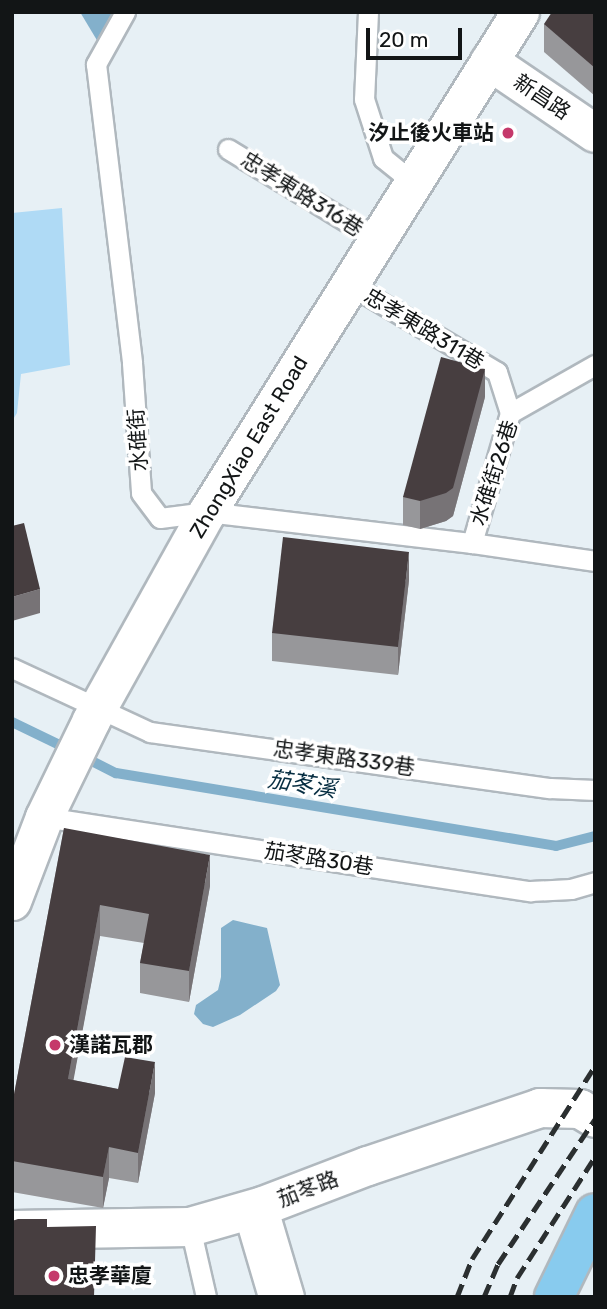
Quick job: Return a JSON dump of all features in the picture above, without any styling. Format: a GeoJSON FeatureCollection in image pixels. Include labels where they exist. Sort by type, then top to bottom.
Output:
{"type":"FeatureCollection","features":[{"type":"Feature","properties":{"kind":"main road"},"geometry":{"type":"LineString","coordinates":[[554,1297],[595,1213]]}},
{"type":"Feature","properties":{"kind":"street","name":"ZhongXiao East Road"},"geometry":{"type":"LineString","coordinates":[[12,901],[36,822],[207,512],[520,12]]}},
{"type":"Feature","properties":{"kind":"street","name":"新昌路"},"geometry":{"type":"LineString","coordinates":[[489,61],[595,133]]}},
{"type":"Feature","properties":{"kind":"street","name":"茄苳路"},"geometry":{"type":"LineString","coordinates":[[12,1230],[190,1227],[253,1209],[368,1166],[540,1108],[580,1109],[595,1118]]}},
{"type":"Feature","properties":{"kind":"street"},"geometry":{"type":"LineString","coordinates":[[253,1209],[290,1297]]}},
{"type":"Feature","properties":{"kind":"lane","name":"水碓街"},"geometry":{"type":"LineString","coordinates":[[125,12],[96,64],[132,363],[141,493],[160,517],[207,512],[472,543],[595,561]]}},
{"type":"Feature","properties":{"kind":"lane"},"geometry":{"type":"LineString","coordinates":[[368,12],[364,99],[383,158],[413,182]]}},
{"type":"Feature","properties":{"kind":"lane","name":"忠孝東路316巷"},"geometry":{"type":"LineString","coordinates":[[228,149],[377,240]]}},
{"type":"Feature","properties":{"kind":"lane","name":"忠孝東路311巷"},"geometry":{"type":"LineString","coordinates":[[349,284],[497,372],[510,413]]}},
{"type":"Feature","properties":{"kind":"lane","name":"水碓街26巷"},"geometry":{"type":"LineString","coordinates":[[472,543],[510,413],[595,365]]}},
{"type":"Feature","properties":{"kind":"lane","name":"忠孝東路339巷"},"geometry":{"type":"LineString","coordinates":[[12,668],[95,713],[150,732],[551,788],[595,790]]}},
{"type":"Feature","properties":{"kind":"lane","name":"茄苳路30巷"},"geometry":{"type":"LineString","coordinates":[[36,822],[530,891],[571,889],[595,882]]}},
{"type":"Feature","properties":{"kind":"lane"},"geometry":{"type":"LineString","coordinates":[[253,1209],[268,1297]]}},
{"type":"Feature","properties":{"kind":"lane"},"geometry":{"type":"LineString","coordinates":[[190,1227],[206,1297]]}},
{"type":"Feature","properties":{"kind":"shaded area"},"geometry":{"type":"Polygon","coordinates":[[[80,12],[115,12],[98,42],[80,12]]]}},
{"type":"Feature","properties":{"kind":"shaded area"},"geometry":{"type":"Polygon","coordinates":[[[62,208],[70,365],[21,374],[17,413],[12,421],[12,213],[62,208]]]}},
{"type":"Feature","properties":{"kind":"shaded area"},"geometry":{"type":"Polygon","coordinates":[[[233,920],[267,928],[280,985],[276,991],[240,1015],[213,1027],[203,1024],[194,1014],[196,1005],[218,990],[221,977],[221,928],[233,920]]]}},
{"type":"Feature","properties":{"kind":"building"},"geometry":{"type":"Polygon","coordinates":[[[552,12],[595,12],[595,68],[544,24],[552,12]]]}},
{"type":"Feature","properties":{"kind":"building"},"geometry":{"type":"Polygon","coordinates":[[[441,357],[485,369],[453,488],[420,501],[403,497],[441,357]]]}},
{"type":"Feature","properties":{"kind":"building"},"geometry":{"type":"Polygon","coordinates":[[[24,523],[40,589],[12,597],[12,526],[24,523]]]}},
{"type":"Feature","properties":{"kind":"building"},"geometry":{"type":"Polygon","coordinates":[[[283,537],[409,552],[398,647],[272,633],[283,537]]]}},
{"type":"Feature","properties":{"kind":"building","name":"漢諾瓦郡"},"geometry":{"type":"Polygon","coordinates":[[[64,828],[210,855],[189,971],[140,963],[149,914],[100,905],[68,1079],[118,1089],[125,1057],[155,1062],[138,1153],[109,1147],[103,1177],[12,1161],[12,1105],[64,828]]]}},
{"type":"Feature","properties":{"kind":"building","name":"忠孝華廈"},"geometry":{"type":"Polygon","coordinates":[[[47,1219],[47,1227],[96,1226],[94,1297],[12,1297],[12,1221],[47,1219]]]}},
{"type":"Feature","properties":{"kind":"waterway","name":"茄苳溪"},"geometry":{"type":"LineString","coordinates":[[12,722],[68,749]]}},
{"type":"Feature","properties":{"kind":"waterway","name":"茄苳溪"},"geometry":{"type":"LineString","coordinates":[[82,756],[116,773],[556,846],[595,836]]}},
{"type":"Feature","properties":{"kind":"railway"},"geometry":{"type":"LineString","coordinates":[[457,1297],[472,1259],[595,1066]]}},
{"type":"Feature","properties":{"kind":"railway"},"geometry":{"type":"LineString","coordinates":[[484,1297],[498,1264],[595,1119]]}},
{"type":"Feature","properties":{"kind":"railway"},"geometry":{"type":"LineString","coordinates":[[510,1297],[517,1278],[595,1157]]}},
{"type":"Feature","properties":{"kind":"place","name":"汐止後火車站"},"geometry":{"type":"Point","coordinates":[508,133]}},
{"type":"Feature","properties":{"kind":"place","name":"漢諾瓦郡"},"geometry":{"type":"Point","coordinates":[55,1045]}},
{"type":"Feature","properties":{"kind":"place","name":"忠孝華廈"},"geometry":{"type":"Point","coordinates":[54,1276]}}]}
